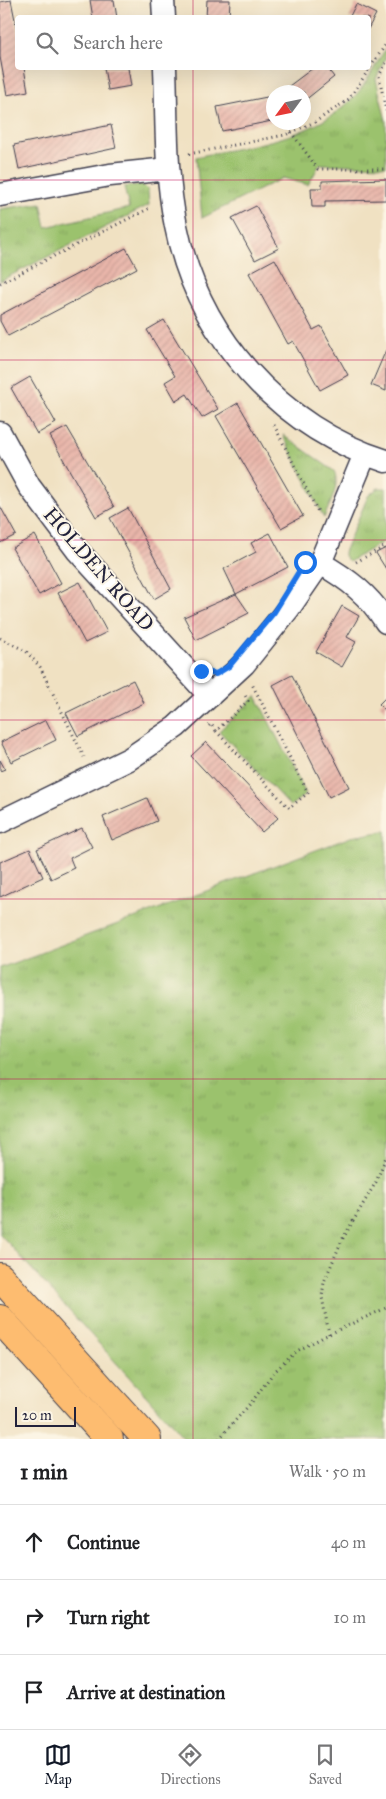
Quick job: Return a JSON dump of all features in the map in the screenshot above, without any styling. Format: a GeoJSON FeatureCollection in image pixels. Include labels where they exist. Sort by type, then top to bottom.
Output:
{"type":"FeatureCollection","features":[{"type":"Feature","properties":{"kind":"main road"},"geometry":{"type":"LineString","coordinates":[[0,1277],[147,1439]]}},
{"type":"Feature","properties":{"kind":"main road"},"geometry":{"type":"LineString","coordinates":[[0,1320],[109,1439]]}},
{"type":"Feature","properties":{"kind":"street"},"geometry":{"type":"LineString","coordinates":[[163,0],[164,15]]}},
{"type":"Feature","properties":{"kind":"street"},"geometry":{"type":"LineString","coordinates":[[0,822],[129,759],[176,727],[244,664],[268,635],[320,563],[376,457],[321,432],[280,403],[246,370],[222,339],[203,306],[183,254],[176,226],[168,169],[165,70]]}},
{"type":"Feature","properties":{"kind":"street"},"geometry":{"type":"LineString","coordinates":[[0,195],[110,175],[168,169]]}},
{"type":"Feature","properties":{"kind":"street","name":"HOLDEN ROAD"},"geometry":{"type":"LineString","coordinates":[[0,433],[29,486],[77,550],[210,696]]}},
{"type":"Feature","properties":{"kind":"street"},"geometry":{"type":"LineString","coordinates":[[320,563],[356,585],[376,605],[386,622]]}},
{"type":"Feature","properties":{"kind":"path"},"geometry":{"type":"LineString","coordinates":[[371,66],[386,44]]}},
{"type":"Feature","properties":{"kind":"path"},"geometry":{"type":"LineString","coordinates":[[386,63],[379,76],[386,111]]}},
{"type":"Feature","properties":{"kind":"path"},"geometry":{"type":"LineString","coordinates":[[189,154],[291,132],[315,122],[349,99],[369,70]]}},
{"type":"Feature","properties":{"kind":"path"},"geometry":{"type":"LineString","coordinates":[[291,132],[318,169],[386,169]]}},
{"type":"Feature","properties":{"kind":"path"},"geometry":{"type":"LineString","coordinates":[[189,145],[189,160]]}},
{"type":"Feature","properties":{"kind":"path"},"geometry":{"type":"LineString","coordinates":[[0,284],[153,207]]}},
{"type":"Feature","properties":{"kind":"path"},"geometry":{"type":"LineString","coordinates":[[282,431],[274,425],[320,517]]}},
{"type":"Feature","properties":{"kind":"path"},"geometry":{"type":"LineString","coordinates":[[0,638],[22,648],[40,667],[85,758]]}},
{"type":"Feature","properties":{"kind":"path"},"geometry":{"type":"LineString","coordinates":[[216,731],[289,808],[308,794],[251,683]]}},
{"type":"Feature","properties":{"kind":"path"},"geometry":{"type":"LineString","coordinates":[[80,760],[92,755]]}},
{"type":"Feature","properties":{"kind":"path"},"geometry":{"type":"LineString","coordinates":[[329,1334],[322,1297],[324,1282],[342,1240],[376,1182],[386,1157]]}},
{"type":"Feature","properties":{"kind":"path"},"geometry":{"type":"LineString","coordinates":[[219,1439],[251,1403],[274,1372],[297,1351],[386,1308]]}},
{"type":"Feature","properties":{"kind":"green space"},"geometry":{"type":"Polygon","coordinates":[[[386,48],[385,59],[376,79],[386,121],[386,166],[320,164],[308,185],[283,178],[202,218],[196,157],[277,139],[303,130],[311,130],[311,127],[333,115],[349,102],[365,83],[386,48]]]}},
{"type":"Feature","properties":{"kind":"green space"},"geometry":{"type":"Polygon","coordinates":[[[142,184],[148,190],[149,205],[0,281],[0,209],[41,203],[46,227],[129,208],[124,187],[142,184]]]}},
{"type":"Feature","properties":{"kind":"green space"},"geometry":{"type":"Polygon","coordinates":[[[283,435],[334,471],[336,477],[335,489],[324,518],[283,435]]]}},
{"type":"Feature","properties":{"kind":"green space"},"geometry":{"type":"Polygon","coordinates":[[[378,488],[386,488],[386,540],[349,562],[344,556],[344,552],[368,496],[378,488]]]}},
{"type":"Feature","properties":{"kind":"green space"},"geometry":{"type":"Polygon","coordinates":[[[256,696],[306,794],[290,806],[219,731],[256,696]]]}},
{"type":"Feature","properties":{"kind":"green space"},"geometry":{"type":"Polygon","coordinates":[[[386,831],[386,1439],[185,1439],[0,1234],[0,968],[351,837],[386,831]]]}},
{"type":"Feature","properties":{"kind":"green space"},"geometry":{"type":"Polygon","coordinates":[[[386,893],[386,934],[378,895],[386,893]]]}},
{"type":"Feature","properties":{"kind":"building"},"geometry":{"type":"Polygon","coordinates":[[[11,0],[15,20],[15,70],[24,70],[28,91],[7,95],[0,57],[0,2],[11,0]]]}},
{"type":"Feature","properties":{"kind":"building"},"geometry":{"type":"Polygon","coordinates":[[[90,0],[114,0],[116,15],[92,15],[90,0]]]}},
{"type":"Feature","properties":{"kind":"building"},"geometry":{"type":"Polygon","coordinates":[[[207,0],[230,0],[229,15],[206,15],[207,0]]]}},
{"type":"Feature","properties":{"kind":"building"},"geometry":{"type":"Polygon","coordinates":[[[356,4],[376,14],[371,23],[371,15],[350,15],[356,4]]]}},
{"type":"Feature","properties":{"kind":"building"},"geometry":{"type":"Polygon","coordinates":[[[104,70],[128,70],[131,86],[108,90],[104,70]]]}},
{"type":"Feature","properties":{"kind":"building"},"geometry":{"type":"Polygon","coordinates":[[[310,70],[329,70],[334,77],[311,95],[311,85],[290,85],[310,70]]]}},
{"type":"Feature","properties":{"kind":"building"},"geometry":{"type":"Polygon","coordinates":[[[266,97],[266,122],[222,131],[217,107],[266,97]]]}},
{"type":"Feature","properties":{"kind":"building"},"geometry":{"type":"Polygon","coordinates":[[[111,125],[116,148],[19,169],[14,145],[111,125]]]}},
{"type":"Feature","properties":{"kind":"building"},"geometry":{"type":"Polygon","coordinates":[[[386,179],[386,200],[325,201],[325,207],[312,207],[311,188],[322,188],[322,181],[386,179]]]}},
{"type":"Feature","properties":{"kind":"building"},"geometry":{"type":"Polygon","coordinates":[[[256,206],[279,248],[255,260],[232,218],[256,206]]]}},
{"type":"Feature","properties":{"kind":"building"},"geometry":{"type":"Polygon","coordinates":[[[126,248],[137,268],[8,336],[0,321],[0,315],[126,248]]]}},
{"type":"Feature","properties":{"kind":"building"},"geometry":{"type":"Polygon","coordinates":[[[275,259],[313,330],[321,326],[348,375],[320,390],[293,341],[288,344],[249,273],[275,259]]]}},
{"type":"Feature","properties":{"kind":"building"},"geometry":{"type":"Polygon","coordinates":[[[164,320],[218,409],[202,418],[187,394],[176,401],[165,382],[175,376],[147,330],[164,320]]]}},
{"type":"Feature","properties":{"kind":"building"},"geometry":{"type":"Polygon","coordinates":[[[386,350],[386,391],[371,385],[386,350]]]}},
{"type":"Feature","properties":{"kind":"building"},"geometry":{"type":"Polygon","coordinates":[[[30,377],[56,423],[37,434],[11,388],[30,377]]]}},
{"type":"Feature","properties":{"kind":"building"},"geometry":{"type":"Polygon","coordinates":[[[238,403],[303,516],[281,528],[216,416],[238,403]]]}},
{"type":"Feature","properties":{"kind":"building"},"geometry":{"type":"Polygon","coordinates":[[[67,427],[114,507],[96,517],[50,436],[67,427]]]}},
{"type":"Feature","properties":{"kind":"building"},"geometry":{"type":"Polygon","coordinates":[[[0,506],[16,535],[0,543],[0,506]]]}},
{"type":"Feature","properties":{"kind":"building"},"geometry":{"type":"Polygon","coordinates":[[[128,508],[171,589],[154,599],[110,518],[128,508]]]}},
{"type":"Feature","properties":{"kind":"building"},"geometry":{"type":"Polygon","coordinates":[[[270,533],[288,567],[236,594],[224,569],[256,552],[251,543],[270,533]]]}},
{"type":"Feature","properties":{"kind":"building"},"geometry":{"type":"Polygon","coordinates":[[[35,535],[61,583],[39,595],[12,548],[35,535]]]}},
{"type":"Feature","properties":{"kind":"building"},"geometry":{"type":"Polygon","coordinates":[[[386,548],[386,569],[376,553],[386,548]]]}},
{"type":"Feature","properties":{"kind":"building"},"geometry":{"type":"Polygon","coordinates":[[[80,582],[107,632],[85,643],[58,593],[80,582]]]}},
{"type":"Feature","properties":{"kind":"building"},"geometry":{"type":"Polygon","coordinates":[[[236,594],[249,613],[196,640],[184,617],[236,594]]]}},
{"type":"Feature","properties":{"kind":"building"},"geometry":{"type":"Polygon","coordinates":[[[342,606],[359,616],[347,637],[356,642],[342,667],[316,652],[342,606]]]}},
{"type":"Feature","properties":{"kind":"building"},"geometry":{"type":"Polygon","coordinates":[[[292,675],[349,787],[329,797],[273,685],[292,675]]]}},
{"type":"Feature","properties":{"kind":"building"},"geometry":{"type":"Polygon","coordinates":[[[133,680],[144,703],[78,736],[66,713],[133,680]]]}},
{"type":"Feature","properties":{"kind":"building"},"geometry":{"type":"Polygon","coordinates":[[[386,697],[386,711],[379,704],[386,697]]]}},
{"type":"Feature","properties":{"kind":"building"},"geometry":{"type":"Polygon","coordinates":[[[46,720],[56,740],[11,762],[1,742],[46,720]]]}},
{"type":"Feature","properties":{"kind":"building"},"geometry":{"type":"Polygon","coordinates":[[[206,742],[278,818],[262,832],[191,756],[206,742]]]}},
{"type":"Feature","properties":{"kind":"building"},"geometry":{"type":"Polygon","coordinates":[[[0,760],[5,769],[0,771],[0,760]]]}},
{"type":"Feature","properties":{"kind":"building"},"geometry":{"type":"Polygon","coordinates":[[[147,798],[157,821],[112,840],[103,817],[147,798]]]}},
{"type":"Feature","properties":{"kind":"building"},"geometry":{"type":"Polygon","coordinates":[[[82,828],[92,847],[70,858],[74,868],[51,879],[37,849],[82,828]]]}},
{"type":"Feature","properties":{"kind":"building"},"geometry":{"type":"Polygon","coordinates":[[[30,849],[43,877],[0,897],[0,862],[30,849]]]}},
{"type":"Feature","properties":{"kind":"route"},"geometry":{"type":"LineString","coordinates":[[201,671],[208,674],[216,674],[229,666],[274,612],[305,562]]}}]}
